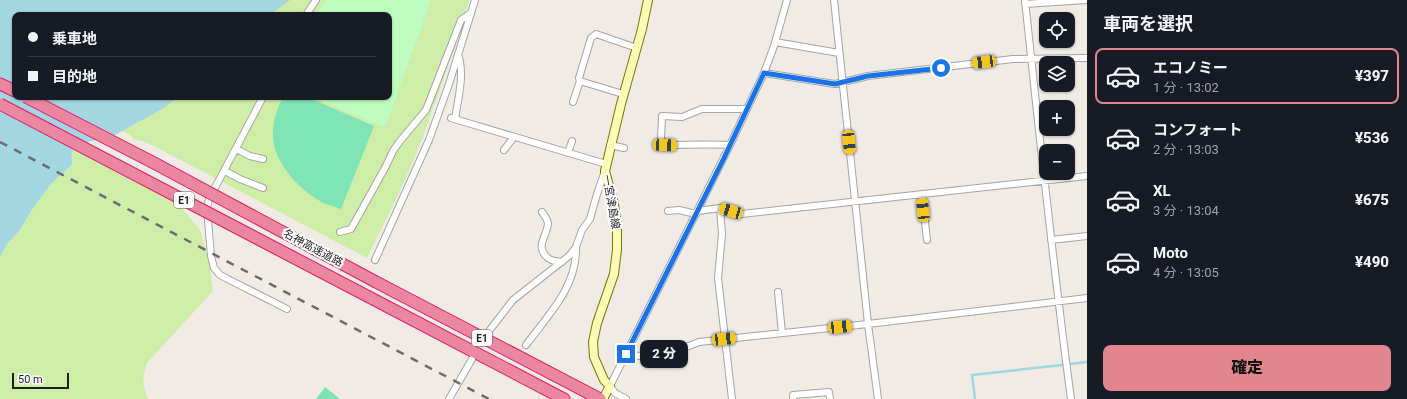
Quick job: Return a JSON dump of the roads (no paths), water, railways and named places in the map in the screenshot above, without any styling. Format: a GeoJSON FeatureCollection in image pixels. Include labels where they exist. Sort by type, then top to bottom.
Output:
{"type":"FeatureCollection","features":[{"type":"Feature","properties":{"kind":"highway"},"geometry":{"type":"LineString","coordinates":[[0,84],[12,90]]}},
{"type":"Feature","properties":{"kind":"highway","name":"名神高速道路"},"geometry":{"type":"LineString","coordinates":[[32,100],[600,399]]}},
{"type":"Feature","properties":{"kind":"highway","name":"名神高速道路"},"geometry":{"type":"LineString","coordinates":[[0,104],[564,399]]}},
{"type":"Feature","properties":{"kind":"main road","name":"一宮津島線"},"geometry":{"type":"LineString","coordinates":[[610,386],[604,380],[594,357],[592,342],[614,274],[617,250],[617,227],[614,204],[606,168],[610,146],[642,29],[648,0]]}},
{"type":"Feature","properties":{"kind":"main road"},"geometry":{"type":"LineString","coordinates":[[603,399],[610,386]]}},
{"type":"Feature","properties":{"kind":"street"},"geometry":{"type":"LineString","coordinates":[[308,12],[316,0]]}},
{"type":"Feature","properties":{"kind":"street"},"geometry":{"type":"LineString","coordinates":[[375,260],[429,140],[449,84],[475,0]]}},
{"type":"Feature","properties":{"kind":"street"},"geometry":{"type":"LineString","coordinates":[[626,399],[615,393],[610,386],[697,213],[764,73],[787,0]]}},
{"type":"Feature","properties":{"kind":"street"},"geometry":{"type":"LineString","coordinates":[[834,0],[868,324],[878,399]]}},
{"type":"Feature","properties":{"kind":"street"},"geometry":{"type":"LineString","coordinates":[[1071,399],[1058,301],[1030,59],[1025,2],[1087,0]]}},
{"type":"Feature","properties":{"kind":"street"},"geometry":{"type":"LineString","coordinates":[[340,232],[351,229],[386,166],[392,151],[426,110],[462,20],[471,13]]}},
{"type":"Feature","properties":{"kind":"street"},"geometry":{"type":"LineString","coordinates":[[573,102],[591,38],[596,34],[637,48]]}},
{"type":"Feature","properties":{"kind":"street"},"geometry":{"type":"LineString","coordinates":[[775,42],[839,53]]}},
{"type":"Feature","properties":{"kind":"street"},"geometry":{"type":"LineString","coordinates":[[458,54],[461,62],[461,76],[453,118],[568,153],[606,168],[596,194],[590,219],[582,230],[576,246],[570,256],[514,300],[489,332]]}},
{"type":"Feature","properties":{"kind":"street"},"geometry":{"type":"LineString","coordinates":[[764,73],[835,84],[868,76],[1013,59],[1087,58]]}},
{"type":"Feature","properties":{"kind":"street"},"geometry":{"type":"LineString","coordinates":[[580,81],[624,94]]}},
{"type":"Feature","properties":{"kind":"street"},"geometry":{"type":"LineString","coordinates":[[261,100],[209,200],[207,208],[212,256],[214,268],[220,275],[287,310]]}},
{"type":"Feature","properties":{"kind":"street"},"geometry":{"type":"LineString","coordinates":[[730,145],[665,145],[661,139],[662,116],[682,117],[702,109],[747,110]]}},
{"type":"Feature","properties":{"kind":"street"},"geometry":{"type":"LineString","coordinates":[[504,150],[514,136]]}},
{"type":"Feature","properties":{"kind":"street"},"geometry":{"type":"LineString","coordinates":[[568,153],[572,141]]}},
{"type":"Feature","properties":{"kind":"street"},"geometry":{"type":"LineString","coordinates":[[610,146],[624,148]]}},
{"type":"Feature","properties":{"kind":"street"},"geometry":{"type":"LineString","coordinates":[[236,149],[250,156],[262,159]]}},
{"type":"Feature","properties":{"kind":"street"},"geometry":{"type":"LineString","coordinates":[[225,171],[262,188]]}},
{"type":"Feature","properties":{"kind":"street"},"geometry":{"type":"LineString","coordinates":[[668,211],[679,210],[697,213],[720,208],[742,214],[1087,176]]}},
{"type":"Feature","properties":{"kind":"street"},"geometry":{"type":"LineString","coordinates":[[922,195],[927,240]]}},
{"type":"Feature","properties":{"kind":"street"},"geometry":{"type":"LineString","coordinates":[[720,208],[722,234],[718,278],[732,399]]}},
{"type":"Feature","properties":{"kind":"street"},"geometry":{"type":"LineString","coordinates":[[542,212],[547,217],[548,224],[541,246],[542,252],[546,258],[562,262]]}},
{"type":"Feature","properties":{"kind":"street"},"geometry":{"type":"LineString","coordinates":[[1051,240],[1087,236]]}},
{"type":"Feature","properties":{"kind":"street"},"geometry":{"type":"LineString","coordinates":[[526,345],[566,290],[571,280],[576,256],[576,246]]}},
{"type":"Feature","properties":{"kind":"street"},"geometry":{"type":"LineString","coordinates":[[778,292],[782,333]]}},
{"type":"Feature","properties":{"kind":"street"},"geometry":{"type":"LineString","coordinates":[[626,354],[631,356],[666,355],[699,342],[1087,298]]}},
{"type":"Feature","properties":{"kind":"street"},"geometry":{"type":"LineString","coordinates":[[450,399],[472,359]]}},
{"type":"Feature","properties":{"kind":"street"},"geometry":{"type":"LineString","coordinates":[[793,399],[793,395],[829,392],[830,399]]}},
{"type":"Feature","properties":{"kind":"water"},"geometry":{"type":"Polygon","coordinates":[[[0,0],[290,0],[274,12],[12,12],[12,100],[174,100],[162,109],[115,135],[76,145],[72,152],[72,165],[51,184],[31,211],[20,230],[7,244],[0,257],[0,0]]]}},
{"type":"Feature","properties":{"kind":"waterway"},"geometry":{"type":"LineString","coordinates":[[1069,364],[1087,362]]}},
{"type":"Feature","properties":{"kind":"waterway"},"geometry":{"type":"LineString","coordinates":[[975,399],[972,375],[1062,365]]}},
{"type":"Feature","properties":{"kind":"tunnel"},"geometry":{"type":"LineString","coordinates":[[475,354],[486,336]]}},
{"type":"Feature","properties":{"kind":"railway"},"geometry":{"type":"LineString","coordinates":[[0,142],[489,399]]}}]}
